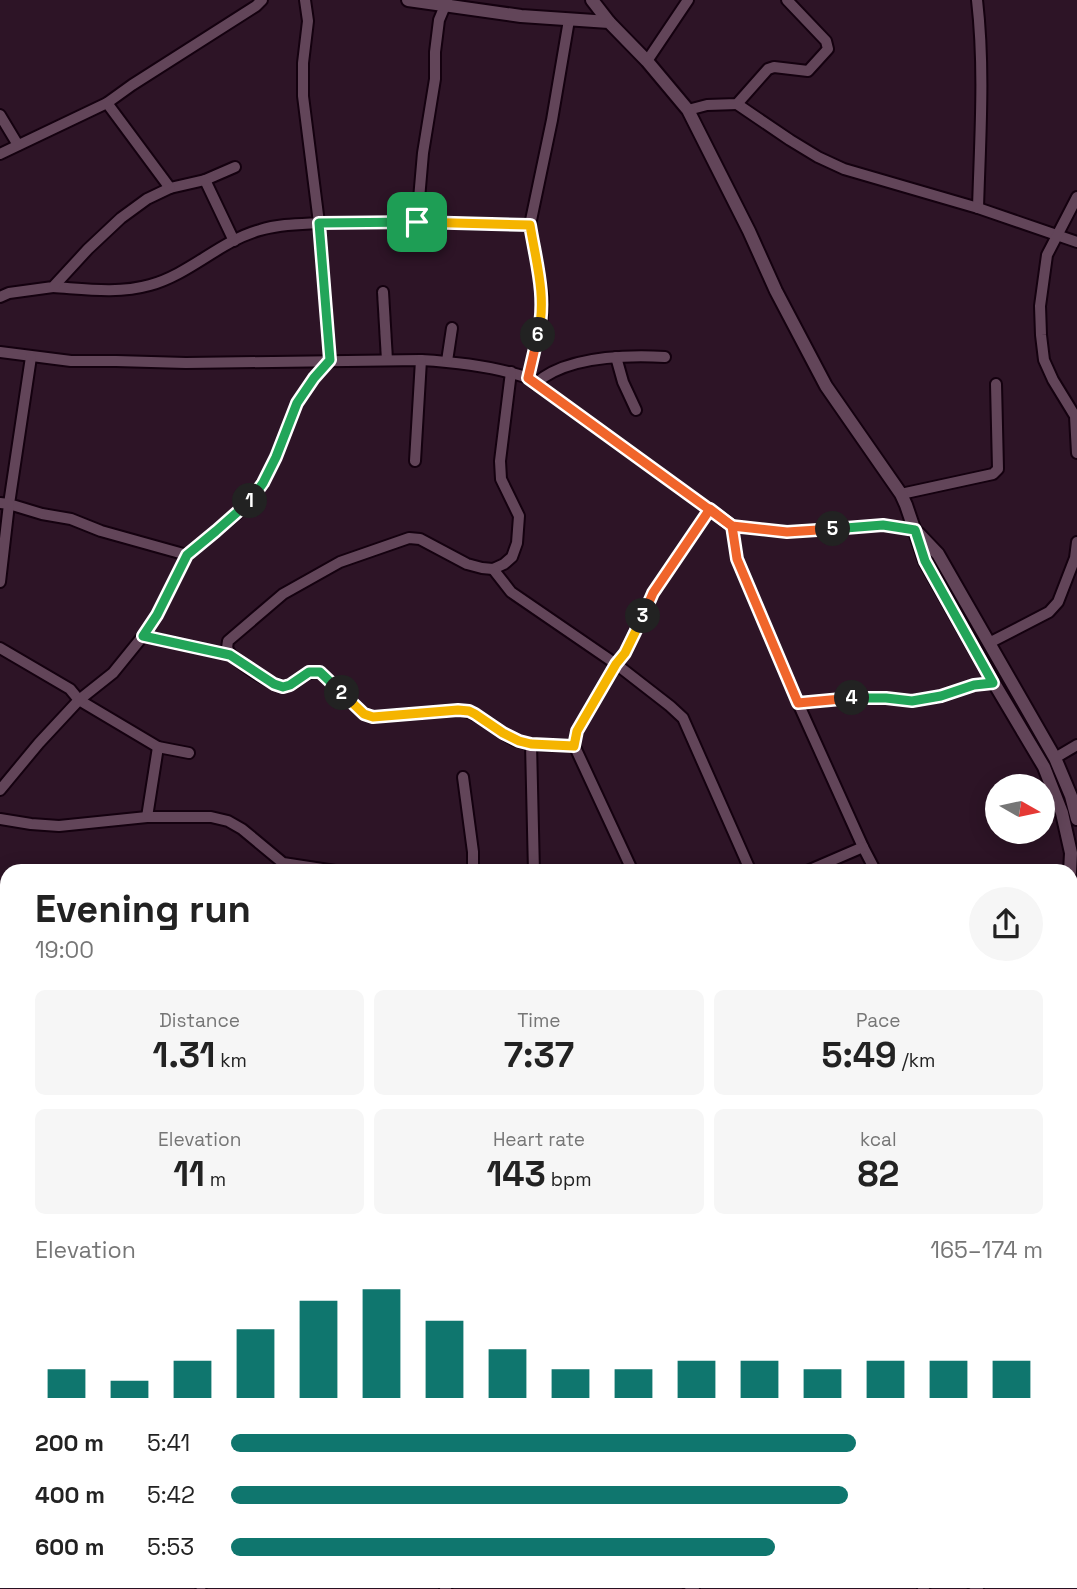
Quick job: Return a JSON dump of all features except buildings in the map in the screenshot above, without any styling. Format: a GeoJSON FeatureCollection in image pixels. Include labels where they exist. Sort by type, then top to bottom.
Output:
{"type":"FeatureCollection","features":[{"type":"Feature","properties":{"kind":"street"},"geometry":{"type":"LineString","coordinates":[[0,154],[107,103],[262,0]]}},
{"type":"Feature","properties":{"kind":"street"},"geometry":{"type":"LineString","coordinates":[[0,790],[38,743],[79,700],[113,673],[143,636],[157,615],[187,555],[247,505],[263,483],[276,457],[297,403],[330,360],[319,223],[303,96],[303,63],[308,20],[305,0]]}},
{"type":"Feature","properties":{"kind":"street"},"geometry":{"type":"LineString","coordinates":[[408,0],[446,2],[521,16],[609,22]]}},
{"type":"Feature","properties":{"kind":"street"},"geometry":{"type":"LineString","coordinates":[[592,0],[688,110],[776,291],[826,386],[901,494],[925,561],[1044,768],[1062,813],[1070,864]]}},
{"type":"Feature","properties":{"kind":"street"},"geometry":{"type":"LineString","coordinates":[[646,61],[688,0]]}},
{"type":"Feature","properties":{"kind":"street"},"geometry":{"type":"LineString","coordinates":[[737,104],[768,69],[774,67],[808,71],[828,49],[826,41],[788,0]]}},
{"type":"Feature","properties":{"kind":"street"},"geometry":{"type":"LineString","coordinates":[[978,0],[981,77],[978,208]]}},
{"type":"Feature","properties":{"kind":"street"},"geometry":{"type":"LineString","coordinates":[[417,222],[423,153],[435,79],[439,20],[446,2]]}},
{"type":"Feature","properties":{"kind":"street"},"geometry":{"type":"LineString","coordinates":[[532,381],[542,317],[542,297],[530,225],[569,20]]}},
{"type":"Feature","properties":{"kind":"street"},"geometry":{"type":"LineString","coordinates":[[107,103],[170,188]]}},
{"type":"Feature","properties":{"kind":"street"},"geometry":{"type":"LineString","coordinates":[[688,110],[707,105],[737,104],[799,146],[844,169],[978,208],[1077,242]]}},
{"type":"Feature","properties":{"kind":"street"},"geometry":{"type":"LineString","coordinates":[[0,115],[18,145]]}},
{"type":"Feature","properties":{"kind":"street"},"geometry":{"type":"LineString","coordinates":[[53,286],[121,218],[148,199],[170,188],[205,180],[235,167]]}},
{"type":"Feature","properties":{"kind":"street"},"geometry":{"type":"LineString","coordinates":[[205,180],[234,241]]}},
{"type":"Feature","properties":{"kind":"street"},"geometry":{"type":"LineString","coordinates":[[1077,197],[1047,255],[1040,306],[1045,359],[1054,380],[1076,414],[1077,453]]}},
{"type":"Feature","properties":{"kind":"street"},"geometry":{"type":"LineString","coordinates":[[0,297],[53,286],[125,290],[150,285],[180,273],[234,241],[260,230],[298,224],[417,222],[530,225]]}},
{"type":"Feature","properties":{"kind":"street"},"geometry":{"type":"LineString","coordinates":[[383,292],[387,360]]}},
{"type":"Feature","properties":{"kind":"street"},"geometry":{"type":"LineString","coordinates":[[447,361],[452,328]]}},
{"type":"Feature","properties":{"kind":"street"},"geometry":{"type":"LineString","coordinates":[[0,352],[71,362],[447,361],[511,372],[532,381],[732,526],[787,532],[883,525],[915,530],[938,554],[1055,758],[1071,796],[1077,819]]}},
{"type":"Feature","properties":{"kind":"street"},"geometry":{"type":"LineString","coordinates":[[0,579],[4,503],[31,356]]}},
{"type":"Feature","properties":{"kind":"street"},"geometry":{"type":"LineString","coordinates":[[532,381],[589,361],[616,357],[665,358]]}},
{"type":"Feature","properties":{"kind":"street"},"geometry":{"type":"LineString","coordinates":[[616,357],[623,383],[636,410]]}},
{"type":"Feature","properties":{"kind":"street"},"geometry":{"type":"LineString","coordinates":[[415,461],[421,360]]}},
{"type":"Feature","properties":{"kind":"street"},"geometry":{"type":"LineString","coordinates":[[230,655],[227,648],[229,641],[283,594],[341,562],[409,538],[420,539],[467,564],[493,569],[512,557],[517,543],[519,516],[500,479],[511,372]]}},
{"type":"Feature","properties":{"kind":"street"},"geometry":{"type":"LineString","coordinates":[[901,494],[993,474],[998,469],[996,384]]}},
{"type":"Feature","properties":{"kind":"street"},"geometry":{"type":"LineString","coordinates":[[4,503],[71,519],[101,531],[187,555]]}},
{"type":"Feature","properties":{"kind":"street"},"geometry":{"type":"LineString","coordinates":[[629,864],[574,746],[577,731],[625,653],[653,593],[710,509]]}},
{"type":"Feature","properties":{"kind":"street"},"geometry":{"type":"LineString","coordinates":[[732,526],[737,559],[798,703],[872,864]]}},
{"type":"Feature","properties":{"kind":"street"},"geometry":{"type":"LineString","coordinates":[[989,643],[1049,612],[1058,602],[1074,567],[1077,542]]}},
{"type":"Feature","properties":{"kind":"street"},"geometry":{"type":"LineString","coordinates":[[493,569],[511,592],[616,664],[682,718],[747,864]]}},
{"type":"Feature","properties":{"kind":"street"},"geometry":{"type":"LineString","coordinates":[[143,636],[230,655],[283,687],[309,672],[320,672],[364,714],[373,717],[469,711],[509,737],[531,744],[574,746]]}},
{"type":"Feature","properties":{"kind":"street"},"geometry":{"type":"LineString","coordinates":[[0,648],[70,689],[79,700],[158,747],[189,753]]}},
{"type":"Feature","properties":{"kind":"street"},"geometry":{"type":"LineString","coordinates":[[798,703],[849,698],[912,701],[941,696],[974,685],[993,683]]}},
{"type":"Feature","properties":{"kind":"street"},"geometry":{"type":"LineString","coordinates":[[1033,748],[1045,741]]}},
{"type":"Feature","properties":{"kind":"street"},"geometry":{"type":"LineString","coordinates":[[531,744],[534,864]]}},
{"type":"Feature","properties":{"kind":"street"},"geometry":{"type":"LineString","coordinates":[[1055,758],[1077,745]]}},
{"type":"Feature","properties":{"kind":"street"},"geometry":{"type":"LineString","coordinates":[[147,817],[158,747]]}},
{"type":"Feature","properties":{"kind":"street"},"geometry":{"type":"LineString","coordinates":[[463,777],[472,864]]}},
{"type":"Feature","properties":{"kind":"street"},"geometry":{"type":"LineString","coordinates":[[0,819],[59,826],[147,817],[211,817],[228,821],[242,829],[279,864]]}},
{"type":"Feature","properties":{"kind":"street"},"geometry":{"type":"LineString","coordinates":[[824,864],[863,847]]}},
{"type":"Feature","properties":{"kind":"route"},"geometry":{"type":"LineString","coordinates":[[417,222],[319,223],[330,360],[297,403],[263,483],[247,505],[187,555],[157,615],[143,636],[230,655],[283,687],[309,672],[320,672],[364,714],[373,717],[469,711],[519,741],[574,746],[577,731],[587,711],[625,653],[653,593],[710,509],[732,526],[737,559],[798,703],[849,698],[912,701],[941,696],[974,685],[993,683],[925,561],[915,530],[883,525],[787,532],[732,526],[710,509],[528,378],[542,317],[542,297],[530,225],[417,222]]}}]}
